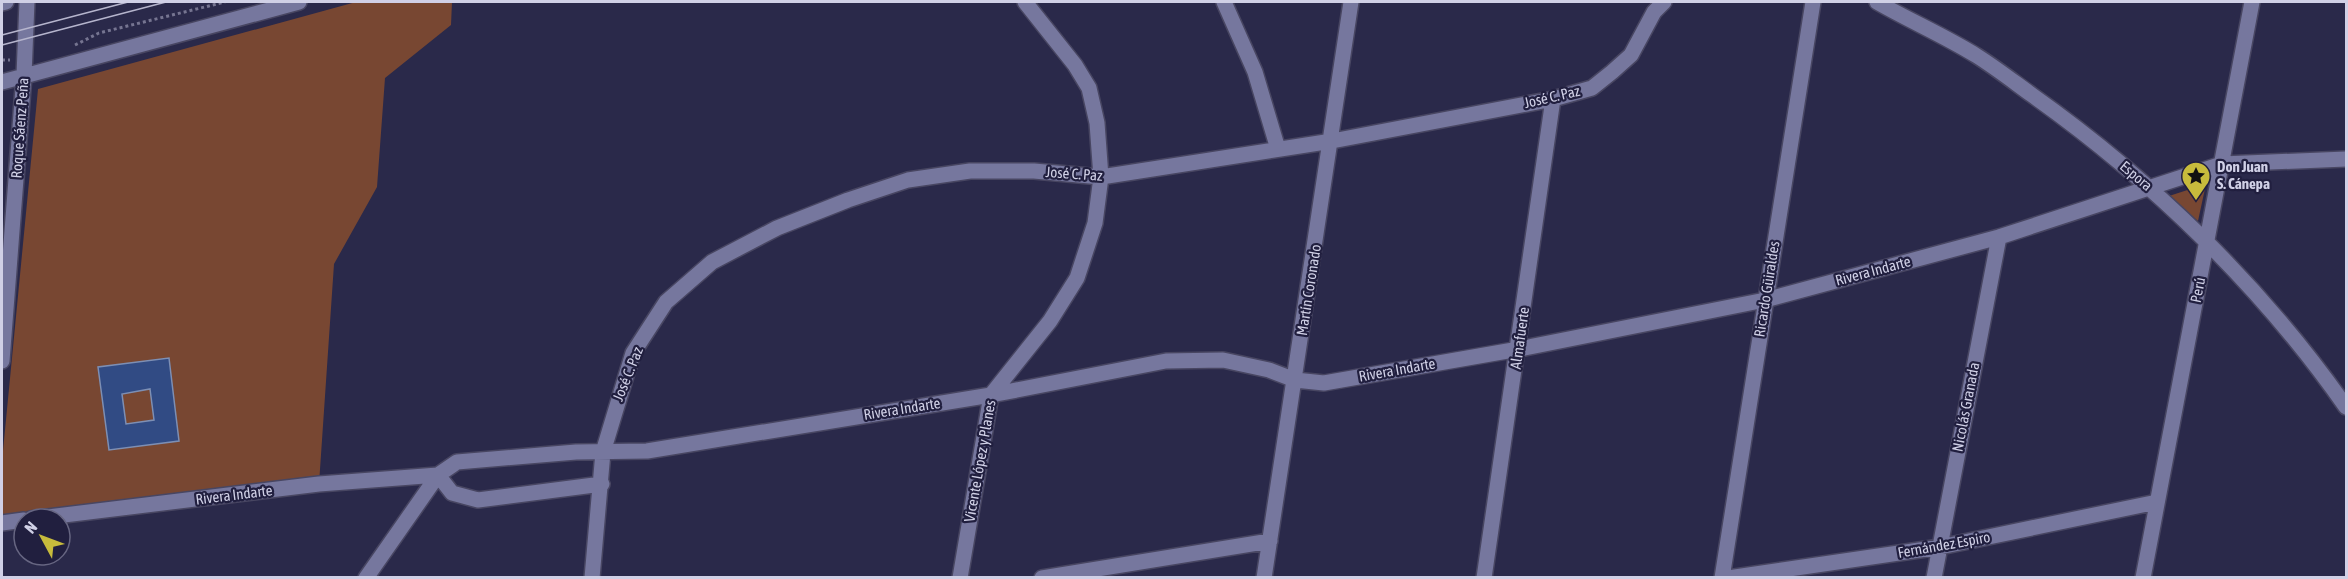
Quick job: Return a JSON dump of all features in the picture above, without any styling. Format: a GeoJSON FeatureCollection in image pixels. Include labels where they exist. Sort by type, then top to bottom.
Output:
{"type":"FeatureCollection","features":[{"type":"Feature","properties":{"kind":"street","name":"Roque Sáenz Peña"},"geometry":{"type":"LineString","coordinates":[[2,361],[24,75],[27,2]]}},
{"type":"Feature","properties":{"kind":"street"},"geometry":{"type":"LineString","coordinates":[[2,82],[299,2]]}},
{"type":"Feature","properties":{"kind":"street","name":"Vicente López y Planes"},"geometry":{"type":"LineString","coordinates":[[960,578],[990,395],[1050,321],[1077,278],[1095,223],[1101,177],[1097,123],[1089,88],[1075,64],[1025,2]]}},
{"type":"Feature","properties":{"kind":"street"},"geometry":{"type":"LineString","coordinates":[[1224,2],[1255,72],[1278,149]]}},
{"type":"Feature","properties":{"kind":"street","name":"Martín Coronado"},"geometry":{"type":"LineString","coordinates":[[1264,578],[1332,141],[1351,2]]}},
{"type":"Feature","properties":{"kind":"street","name":"José C. Paz"},"geometry":{"type":"LineString","coordinates":[[592,578],[603,453],[633,353],[666,302],[712,262],[777,228],[908,180],[970,171],[1034,171],[1101,177],[1332,141],[1553,99],[1592,88],[1631,55],[1654,12],[1664,2]]}},
{"type":"Feature","properties":{"kind":"street","name":"Ricardo Güiraldes"},"geometry":{"type":"LineString","coordinates":[[1722,578],[1813,2]]}},
{"type":"Feature","properties":{"kind":"street","name":"Espora"},"geometry":{"type":"LineString","coordinates":[[1877,2],[1977,56],[2079,129],[2152,189],[2207,243],[2312,361],[2346,407]]}},
{"type":"Feature","properties":{"kind":"street","name":"Perú"},"geometry":{"type":"LineString","coordinates":[[2143,578],[2252,2]]}},
{"type":"Feature","properties":{"kind":"street","name":"Almafuerte"},"geometry":{"type":"LineString","coordinates":[[1484,578],[1519,349],[1553,99]]}},
{"type":"Feature","properties":{"kind":"street","name":"Rivera Indarte"},"geometry":{"type":"LineString","coordinates":[[72,514],[319,484],[438,475],[457,462],[576,452],[647,451],[990,395],[1166,361],[1223,360],[1269,370],[1295,381],[1324,383],[1519,349],[1765,300],[1999,237],[2152,189],[2222,164],[2346,159]]}},
{"type":"Feature","properties":{"kind":"street","name":"Nicolás Granada"},"geometry":{"type":"LineString","coordinates":[[1934,578],[1999,237]]}},
{"type":"Feature","properties":{"kind":"street"},"geometry":{"type":"LineString","coordinates":[[366,578],[438,475],[452,493],[478,500],[602,484]]}},
{"type":"Feature","properties":{"kind":"street","name":"Fernández Espiro"},"geometry":{"type":"LineString","coordinates":[[1728,578],[1940,547],[2157,502]]}},
{"type":"Feature","properties":{"kind":"street"},"geometry":{"type":"LineString","coordinates":[[1042,578],[1270,541]]}},
{"type":"Feature","properties":{"kind":"path"},"geometry":{"type":"LineString","coordinates":[[70,47],[99,33],[225,2]]}},
{"type":"Feature","properties":{"kind":"path"},"geometry":{"type":"LineString","coordinates":[[2,60],[25,57]]}},
{"type":"Feature","properties":{"kind":"shaded area"},"geometry":{"type":"Polygon","coordinates":[[[356,2],[452,2],[451,25],[385,78],[377,187],[334,264],[319,484],[72,509],[72,507],[12,507],[12,515],[2,516],[2,461],[38,89],[356,2]]]}},
{"type":"Feature","properties":{"kind":"shaded area"},"geometry":{"type":"Polygon","coordinates":[[[2206,184],[2198,221],[2169,196],[2206,184]]]}},
{"type":"Feature","properties":{"kind":"building"},"geometry":{"type":"Polygon","coordinates":[[[169,358],[179,441],[109,450],[98,367],[169,358]],[[150,389],[122,394],[126,424],[154,420],[150,389]]]}},
{"type":"Feature","properties":{"kind":"tram line"},"geometry":{"type":"LineString","coordinates":[[2,35],[128,2]]}},
{"type":"Feature","properties":{"kind":"tram line"},"geometry":{"type":"LineString","coordinates":[[2,45],[166,2]]}},
{"type":"Feature","properties":{"kind":"place","name":"Don Juan S. Cánepa"},"geometry":{"type":"Point","coordinates":[2196,202]}}]}
